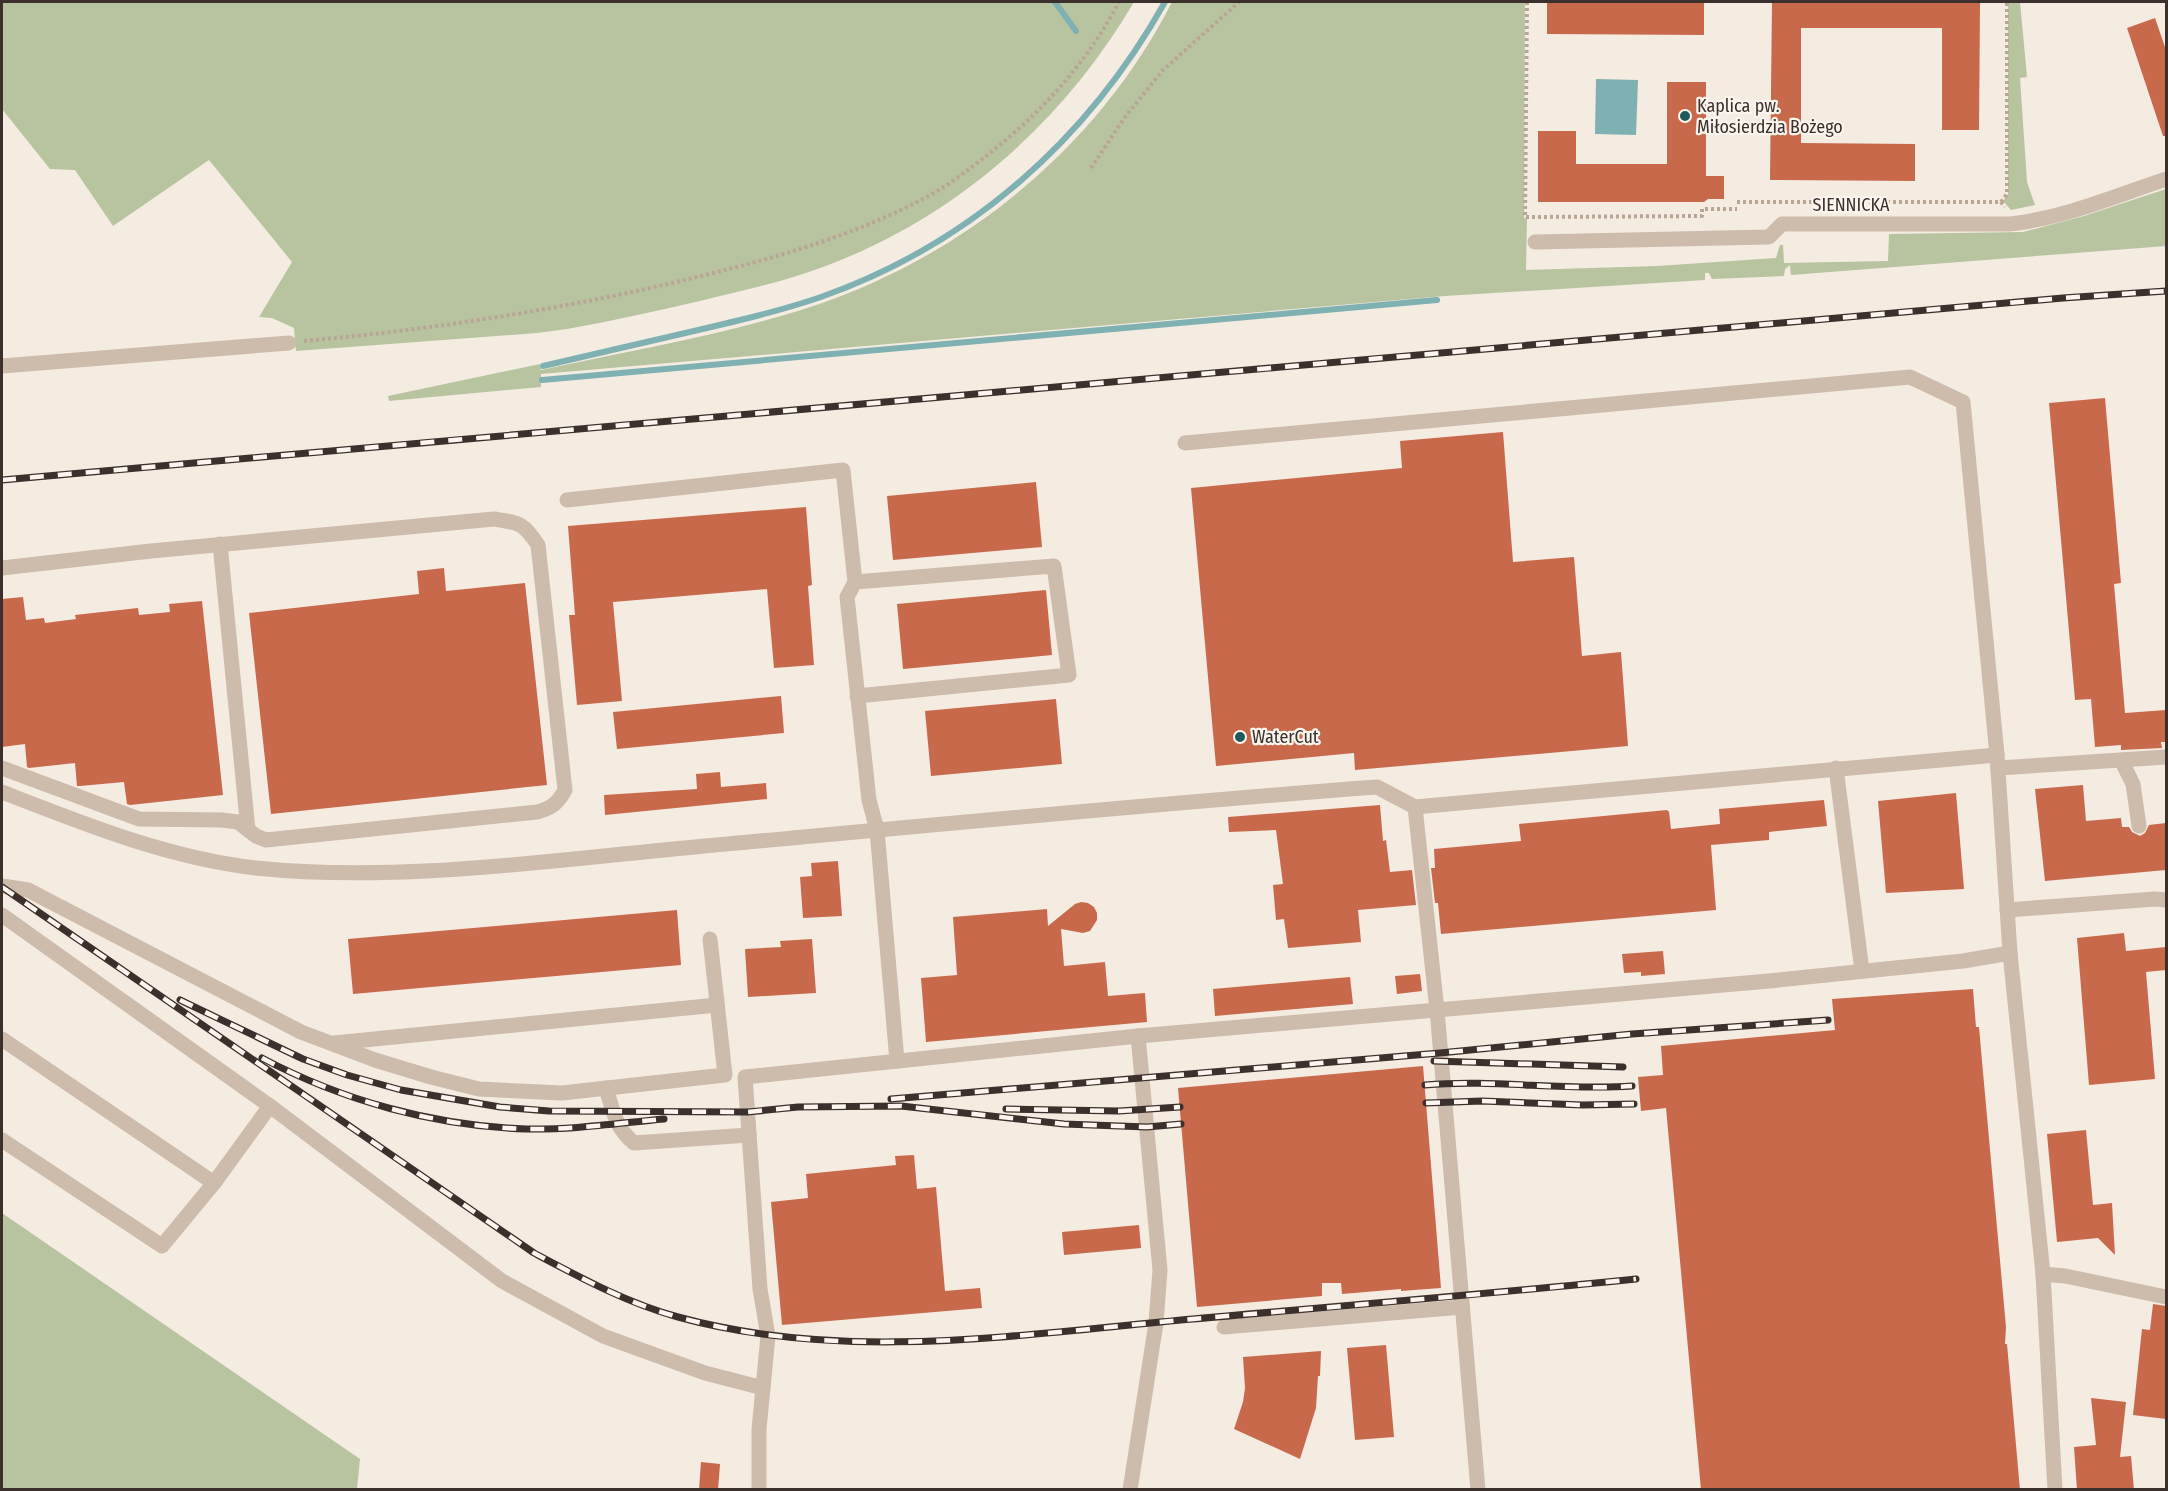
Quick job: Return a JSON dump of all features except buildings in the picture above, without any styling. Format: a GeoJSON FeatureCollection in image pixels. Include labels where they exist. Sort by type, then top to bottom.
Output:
{"type":"FeatureCollection","features":[{"type":"Feature","properties":{"kind":"street","name":"SIENNICKA"},"geometry":{"type":"LineString","coordinates":[[1535,242],[1768,237],[1782,224],[2010,218],[2034,220],[2166,178]]}},
{"type":"Feature","properties":{"kind":"street"},"geometry":{"type":"LineString","coordinates":[[2,366],[289,343]]}},
{"type":"Feature","properties":{"kind":"street"},"geometry":{"type":"LineString","coordinates":[[1185,443],[1910,377],[1963,402],[1997,762],[2010,953],[2043,1274],[2055,1490]]}},
{"type":"Feature","properties":{"kind":"street"},"geometry":{"type":"LineString","coordinates":[[567,500],[843,470],[855,582],[847,597],[869,800],[877,831],[897,1061]]}},
{"type":"Feature","properties":{"kind":"street"},"geometry":{"type":"LineString","coordinates":[[2,568],[220,544],[494,519],[518,523],[526,529],[538,545],[565,790],[559,801],[550,809],[537,812],[266,840],[238,822],[139,819],[2,768]]}},
{"type":"Feature","properties":{"kind":"street"},"geometry":{"type":"LineString","coordinates":[[220,544],[248,830]]}},
{"type":"Feature","properties":{"kind":"street"},"geometry":{"type":"LineString","coordinates":[[855,582],[1054,567],[1070,675],[858,696]]}},
{"type":"Feature","properties":{"kind":"street"},"geometry":{"type":"LineString","coordinates":[[2,792],[87,825],[180,854],[253,867],[331,874],[426,872],[1194,801],[1377,787],[1415,807],[1836,768],[2166,757]]}},
{"type":"Feature","properties":{"kind":"street"},"geometry":{"type":"LineString","coordinates":[[2121,760],[2133,784],[2139,826]]}},
{"type":"Feature","properties":{"kind":"street"},"geometry":{"type":"LineString","coordinates":[[1836,768],[1862,971]]}},
{"type":"Feature","properties":{"kind":"street"},"geometry":{"type":"LineString","coordinates":[[1415,807],[1437,1010],[1478,1490]]}},
{"type":"Feature","properties":{"kind":"street"},"geometry":{"type":"LineString","coordinates":[[2,886],[28,890],[301,1032],[375,1060],[479,1089],[562,1093],[725,1075],[710,939]]}},
{"type":"Feature","properties":{"kind":"street"},"geometry":{"type":"LineString","coordinates":[[2007,910],[2166,900]]}},
{"type":"Feature","properties":{"kind":"street"},"geometry":{"type":"LineString","coordinates":[[2,915],[270,1106],[502,1281],[603,1336],[705,1373],[763,1388]]}},
{"type":"Feature","properties":{"kind":"street"},"geometry":{"type":"LineString","coordinates":[[759,1490],[759,1429],[768,1336],[760,1289],[745,1077],[1138,1036],[1862,971],[1963,961],[2010,953]]}},
{"type":"Feature","properties":{"kind":"street"},"geometry":{"type":"LineString","coordinates":[[331,1044],[717,1005]]}},
{"type":"Feature","properties":{"kind":"street"},"geometry":{"type":"LineString","coordinates":[[1130,1490],[1156,1323],[1160,1270],[1138,1036]]}},
{"type":"Feature","properties":{"kind":"street"},"geometry":{"type":"LineString","coordinates":[[2,1039],[214,1183]]}},
{"type":"Feature","properties":{"kind":"street"},"geometry":{"type":"LineString","coordinates":[[606,1088],[616,1123],[624,1135],[634,1143],[749,1135]]}},
{"type":"Feature","properties":{"kind":"street"},"geometry":{"type":"LineString","coordinates":[[2,1140],[162,1246],[214,1183],[270,1106]]}},
{"type":"Feature","properties":{"kind":"street"},"geometry":{"type":"LineString","coordinates":[[2043,1274],[2065,1276],[2166,1297]]}},
{"type":"Feature","properties":{"kind":"street"},"geometry":{"type":"LineString","coordinates":[[1224,1327],[1462,1307]]}},
{"type":"Feature","properties":{"kind":"path"},"geometry":{"type":"LineString","coordinates":[[289,343],[374,335],[478,321],[658,287],[747,265],[876,221],[941,189],[1002,144],[1060,89],[1104,30],[1119,2]]}},
{"type":"Feature","properties":{"kind":"path"},"geometry":{"type":"LineString","coordinates":[[1091,168],[1125,117],[1163,70],[1239,2]]}},
{"type":"Feature","properties":{"kind":"path"},"geometry":{"type":"LineString","coordinates":[[1527,2],[1525,217],[1702,216],[1702,209],[1737,209]]}},
{"type":"Feature","properties":{"kind":"path"},"geometry":{"type":"LineString","coordinates":[[2001,202],[2007,194],[2007,2]]}},
{"type":"Feature","properties":{"kind":"path"},"geometry":{"type":"LineString","coordinates":[[1737,202],[2001,202]]}},
{"type":"Feature","properties":{"kind":"path"},"geometry":{"type":"LineString","coordinates":[[2001,202],[2010,218]]}},
{"type":"Feature","properties":{"kind":"green space"},"geometry":{"type":"Polygon","coordinates":[[[2,2],[1134,2],[1106,46],[1074,88],[1001,162],[961,194],[917,222],[871,247],[823,267],[731,294],[567,329],[296,351],[294,328],[272,318],[259,317],[292,262],[209,160],[113,226],[75,170],[50,169],[2,109],[2,2]]]}},
{"type":"Feature","properties":{"kind":"green space"},"geometry":{"type":"Polygon","coordinates":[[[1172,2],[1525,2],[1524,218],[1527,218],[1526,270],[1657,266],[1776,258],[1780,245],[1783,245],[1784,263],[1888,261],[1889,234],[2023,232],[2084,216],[2166,189],[2166,246],[1791,275],[1790,265],[1785,269],[1784,276],[1712,279],[1709,273],[1705,273],[1705,280],[1445,296],[541,374],[541,387],[389,401],[388,396],[540,364],[541,370],[765,321],[836,298],[889,275],[939,248],[987,216],[1032,181],[1073,141],[1110,98],[1144,52],[1172,2]]]}},
{"type":"Feature","properties":{"kind":"green space"},"geometry":{"type":"Polygon","coordinates":[[[2008,2],[2020,2],[2027,77],[2020,78],[2027,182],[2035,205],[2011,210],[2003,201],[2008,194],[2008,2]]]}},
{"type":"Feature","properties":{"kind":"green space"},"geometry":{"type":"Polygon","coordinates":[[[2,1213],[360,1459],[357,1489],[2,1489],[2,1213]]]}},
{"type":"Feature","properties":{"kind":"water"},"geometry":{"type":"Polygon","coordinates":[[[1596,79],[1638,80],[1636,135],[1595,134],[1596,79]]]}},
{"type":"Feature","properties":{"kind":"waterway"},"geometry":{"type":"LineString","coordinates":[[1055,2],[1076,31]]}},
{"type":"Feature","properties":{"kind":"waterway"},"geometry":{"type":"LineString","coordinates":[[543,366],[742,320],[806,302],[876,275],[927,248],[975,216],[1020,181],[1062,142],[1100,98],[1134,52],[1165,2]]}},
{"type":"Feature","properties":{"kind":"waterway"},"geometry":{"type":"LineString","coordinates":[[542,380],[1437,300]]}},
{"type":"Feature","properties":{"kind":"railway"},"geometry":{"type":"LineString","coordinates":[[2,480],[2063,298],[2166,291]]}},
{"type":"Feature","properties":{"kind":"railway"},"geometry":{"type":"LineString","coordinates":[[2,887],[534,1253],[622,1297],[678,1317],[741,1331],[805,1339],[870,1342],[935,1341],[1636,1279]]}},
{"type":"Feature","properties":{"kind":"railway"},"geometry":{"type":"LineString","coordinates":[[180,1000],[303,1059],[347,1075],[401,1090],[500,1107],[549,1111],[748,1112],[798,1107],[901,1106],[1064,1124],[1147,1127],[1181,1124]]}},
{"type":"Feature","properties":{"kind":"railway"},"geometry":{"type":"LineString","coordinates":[[891,1099],[1440,1053],[1632,1034],[1828,1020]]}},
{"type":"Feature","properties":{"kind":"railway"},"geometry":{"type":"LineString","coordinates":[[262,1058],[357,1099],[390,1109],[458,1123],[543,1129],[664,1119]]}},
{"type":"Feature","properties":{"kind":"railway"},"geometry":{"type":"LineString","coordinates":[[1434,1061],[1623,1067]]}},
{"type":"Feature","properties":{"kind":"railway"},"geometry":{"type":"LineString","coordinates":[[1425,1085],[1477,1083],[1580,1087],[1632,1086]]}},
{"type":"Feature","properties":{"kind":"railway"},"geometry":{"type":"LineString","coordinates":[[1426,1103],[1482,1101],[1583,1105],[1634,1104]]}},
{"type":"Feature","properties":{"kind":"railway"},"geometry":{"type":"LineString","coordinates":[[1006,1109],[1119,1111],[1180,1107]]}},
{"type":"Feature","properties":{"kind":"place","name":"Kaplica pw. Miłosierdzia Bożego"},"geometry":{"type":"Point","coordinates":[1685,116]}},
{"type":"Feature","properties":{"kind":"place","name":"WaterCut"},"geometry":{"type":"Point","coordinates":[1240,737]}}]}
